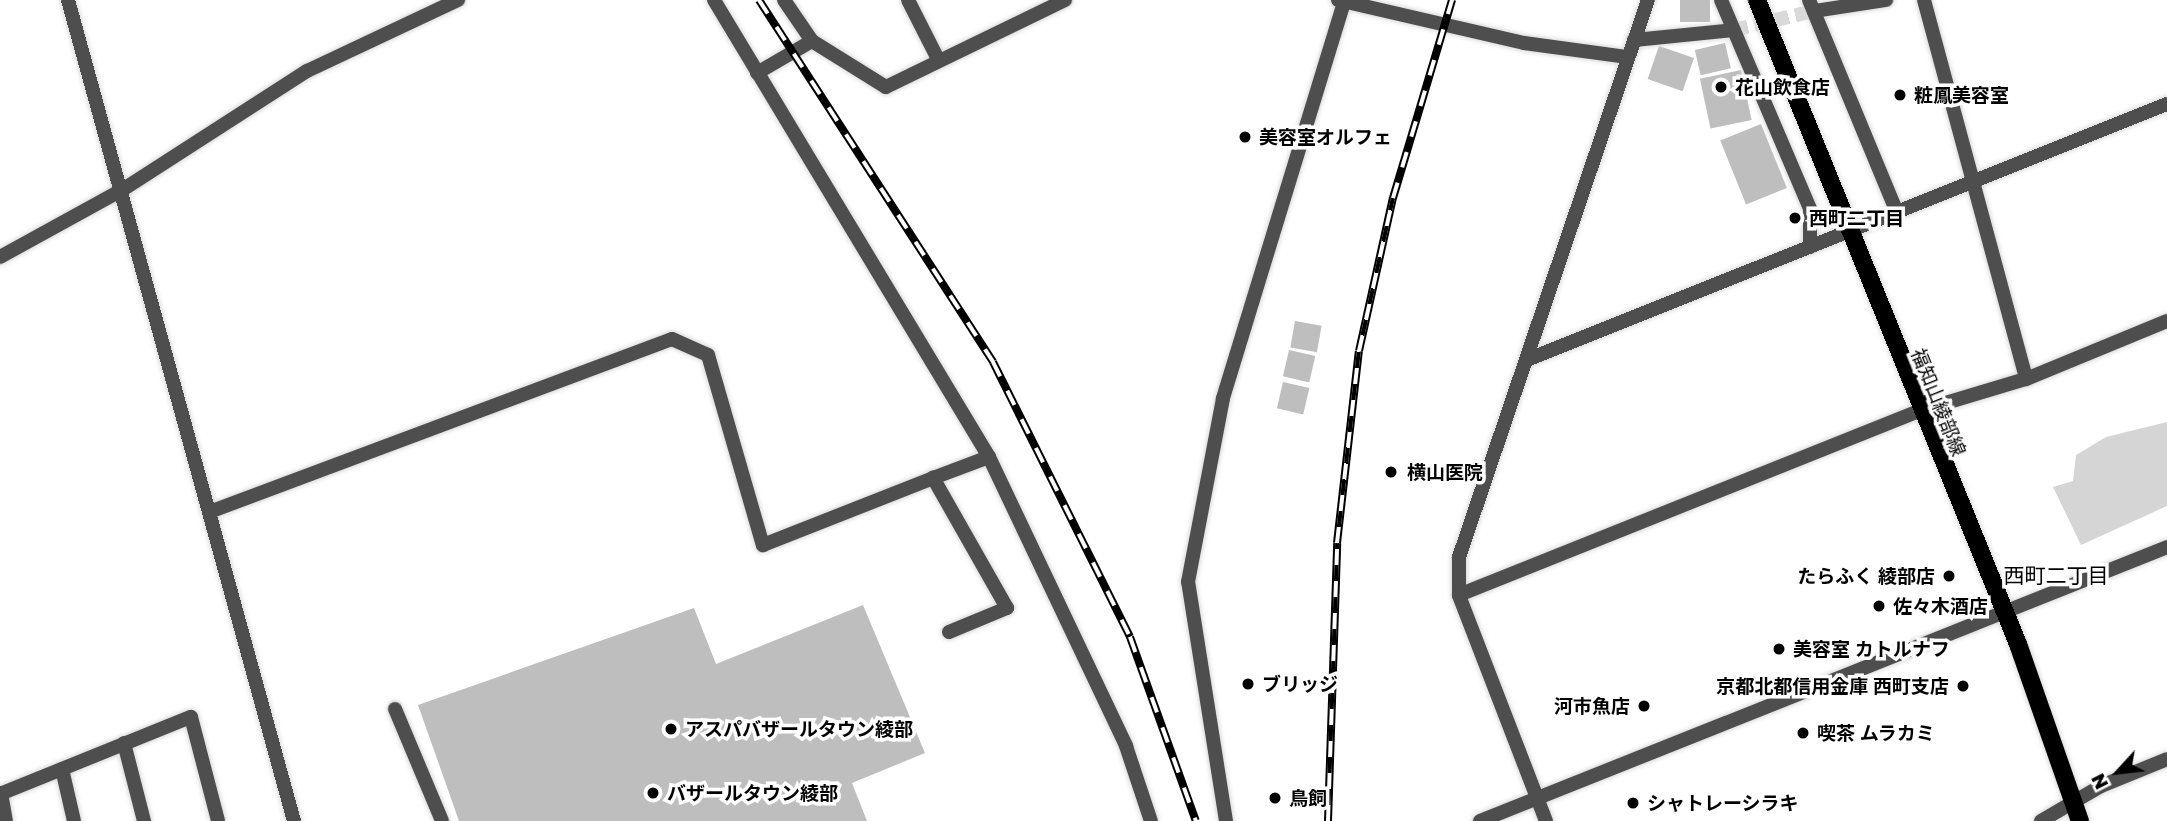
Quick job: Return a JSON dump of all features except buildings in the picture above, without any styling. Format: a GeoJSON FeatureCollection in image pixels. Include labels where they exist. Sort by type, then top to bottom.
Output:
{"type":"FeatureCollection","features":[{"type":"Feature","properties":{"kind":"main road","name":"福知山綾部線"},"geometry":{"type":"LineString","coordinates":[[1758,2],[1919,411],[2003,610],[2076,802],[2080,821]]}},
{"type":"Feature","properties":{"kind":"street"},"geometry":{"type":"LineString","coordinates":[[68,0],[212,511],[294,821]]}},
{"type":"Feature","properties":{"kind":"street"},"geometry":{"type":"LineString","coordinates":[[0,257],[122,190],[307,71],[458,0]]}},
{"type":"Feature","properties":{"kind":"street"},"geometry":{"type":"LineString","coordinates":[[714,0],[989,457],[1126,746],[1151,821]]}},
{"type":"Feature","properties":{"kind":"street"},"geometry":{"type":"LineString","coordinates":[[784,0],[812,41],[886,87],[1065,0]]}},
{"type":"Feature","properties":{"kind":"street"},"geometry":{"type":"LineString","coordinates":[[908,0],[939,61]]}},
{"type":"Feature","properties":{"kind":"street"},"geometry":{"type":"LineString","coordinates":[[1546,821],[1459,595],[1459,556],[1529,359],[1648,0]]}},
{"type":"Feature","properties":{"kind":"street"},"geometry":{"type":"LineString","coordinates":[[1721,0],[1810,209],[1810,247]]}},
{"type":"Feature","properties":{"kind":"street"},"geometry":{"type":"LineString","coordinates":[[1886,0],[1812,6],[1897,212]]}},
{"type":"Feature","properties":{"kind":"street"},"geometry":{"type":"LineString","coordinates":[[1924,0],[1977,180],[2026,379]]}},
{"type":"Feature","properties":{"kind":"street"},"geometry":{"type":"LineString","coordinates":[[1226,821],[1188,582],[1223,398],[1342,1],[1524,43],[1628,57]]}},
{"type":"Feature","properties":{"kind":"street"},"geometry":{"type":"LineString","coordinates":[[1634,40],[1734,30]]}},
{"type":"Feature","properties":{"kind":"street"},"geometry":{"type":"LineString","coordinates":[[757,73],[812,41]]}},
{"type":"Feature","properties":{"kind":"street"},"geometry":{"type":"LineString","coordinates":[[1529,359],[2167,104]]}},
{"type":"Feature","properties":{"kind":"street"},"geometry":{"type":"LineString","coordinates":[[1459,595],[1919,411],[2026,379],[2167,321]]}},
{"type":"Feature","properties":{"kind":"street"},"geometry":{"type":"LineString","coordinates":[[212,511],[672,339],[708,355],[763,545],[989,457]]}},
{"type":"Feature","properties":{"kind":"street"},"geometry":{"type":"LineString","coordinates":[[933,478],[1006,608],[950,632]]}},
{"type":"Feature","properties":{"kind":"street"},"geometry":{"type":"LineString","coordinates":[[1480,821],[1540,801],[2003,610],[2167,547]]}},
{"type":"Feature","properties":{"kind":"street"},"geometry":{"type":"LineString","coordinates":[[395,709],[442,821]]}},
{"type":"Feature","properties":{"kind":"street"},"geometry":{"type":"LineString","coordinates":[[6,821],[1,794],[191,717],[218,821]]}},
{"type":"Feature","properties":{"kind":"street"},"geometry":{"type":"LineString","coordinates":[[124,744],[144,821]]}},
{"type":"Feature","properties":{"kind":"street"},"geometry":{"type":"LineString","coordinates":[[2041,821],[2167,759]]}},
{"type":"Feature","properties":{"kind":"street"},"geometry":{"type":"LineString","coordinates":[[62,769],[74,821]]}},
{"type":"Feature","properties":{"kind":"shaded area"},"geometry":{"type":"Polygon","coordinates":[[[2167,422],[2167,506],[2081,545],[2053,487],[2073,481],[2076,455],[2106,437],[2167,422]]]}},
{"type":"Feature","properties":{"kind":"tunnel"},"geometry":{"type":"LineString","coordinates":[[1734,30],[1814,11]]}},
{"type":"Feature","properties":{"kind":"railway"},"geometry":{"type":"LineString","coordinates":[[759,0],[993,362],[1130,637],[1196,821]]}},
{"type":"Feature","properties":{"kind":"railway"},"geometry":{"type":"LineString","coordinates":[[1328,821],[1337,543],[1359,351],[1393,198],[1452,0]]}},
{"type":"Feature","properties":{"kind":"place","name":"花山飲食店"},"geometry":{"type":"Point","coordinates":[1721,87]}},
{"type":"Feature","properties":{"kind":"place","name":"粧鳳美容室"},"geometry":{"type":"Point","coordinates":[1900,95]}},
{"type":"Feature","properties":{"kind":"place","name":"美容室オルフェ"},"geometry":{"type":"Point","coordinates":[1245,137]}},
{"type":"Feature","properties":{"kind":"place","name":"西町二丁目"},"geometry":{"type":"Point","coordinates":[1795,218]}},
{"type":"Feature","properties":{"kind":"place","name":"横山医院"},"geometry":{"type":"Point","coordinates":[1391,472]}},
{"type":"Feature","properties":{"kind":"place","name":"たらふく 綾部店"},"geometry":{"type":"Point","coordinates":[1949,576]}},
{"type":"Feature","properties":{"kind":"place","name":"佐々木酒店"},"geometry":{"type":"Point","coordinates":[1879,606]}},
{"type":"Feature","properties":{"kind":"place","name":"美容室 カトルナフ"},"geometry":{"type":"Point","coordinates":[1779,649]}},
{"type":"Feature","properties":{"kind":"place","name":"ブリッジ"},"geometry":{"type":"Point","coordinates":[1248,684]}},
{"type":"Feature","properties":{"kind":"place","name":"京都北都信用金庫 西町支店"},"geometry":{"type":"Point","coordinates":[1963,686]}},
{"type":"Feature","properties":{"kind":"place","name":"河市魚店"},"geometry":{"type":"Point","coordinates":[1644,706]}},
{"type":"Feature","properties":{"kind":"place","name":"アスパバザールタウン綾部"},"geometry":{"type":"Point","coordinates":[671,729]}},
{"type":"Feature","properties":{"kind":"place","name":"喫茶 ムラカミ"},"geometry":{"type":"Point","coordinates":[1803,733]}},
{"type":"Feature","properties":{"kind":"place","name":"バザールタウン綾部"},"geometry":{"type":"Point","coordinates":[653,793]}},
{"type":"Feature","properties":{"kind":"place","name":"鳥飼"},"geometry":{"type":"Point","coordinates":[1275,798]}},
{"type":"Feature","properties":{"kind":"place","name":"シャトレーシラキ"},"geometry":{"type":"Point","coordinates":[1633,803]}},
{"type":"Feature","properties":{"kind":"district","name":"西町二丁目"},"geometry":{"type":"Point","coordinates":[2056,575]}}]}
